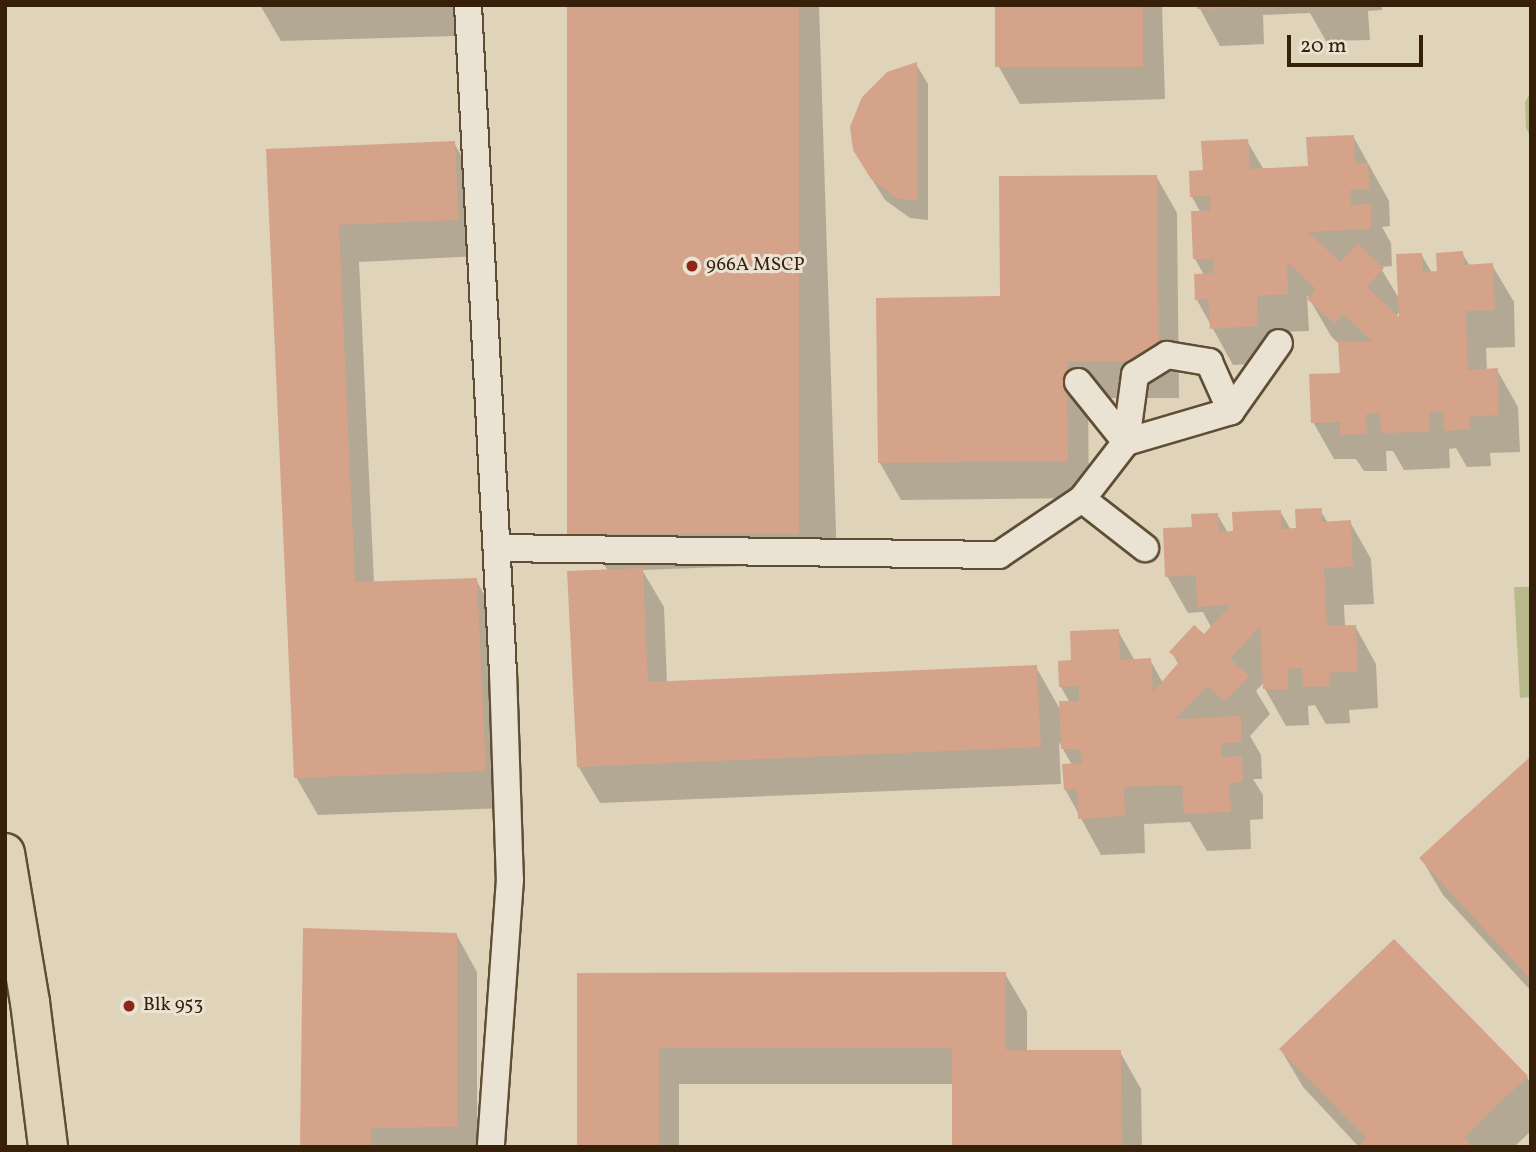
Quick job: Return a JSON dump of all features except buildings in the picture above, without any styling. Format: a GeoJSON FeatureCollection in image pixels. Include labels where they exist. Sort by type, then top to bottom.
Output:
{"type":"FeatureCollection","features":[{"type":"Feature","properties":{"kind":"main road"},"geometry":{"type":"LineString","coordinates":[[5,853],[30,1002],[48,1147]]}},
{"type":"Feature","properties":{"kind":"lane"},"geometry":{"type":"LineString","coordinates":[[468,5],[497,548],[510,879],[491,1147]]}},
{"type":"Feature","properties":{"kind":"lane"},"geometry":{"type":"LineString","coordinates":[[1126,442],[1231,411],[1279,343]]}},
{"type":"Feature","properties":{"kind":"lane"},"geometry":{"type":"LineString","coordinates":[[497,548],[999,555],[1082,499],[1126,442],[1135,375],[1167,355],[1209,362],[1231,411]]}},
{"type":"Feature","properties":{"kind":"lane"},"geometry":{"type":"LineString","coordinates":[[1078,382],[1126,442]]}},
{"type":"Feature","properties":{"kind":"lane"},"geometry":{"type":"LineString","coordinates":[[1082,499],[1144,548]]}},
{"type":"Feature","properties":{"kind":"green space"},"geometry":{"type":"Polygon","coordinates":[[[1531,92],[1531,138],[1526,128],[1525,102],[1531,92]]]}},
{"type":"Feature","properties":{"kind":"green space"},"geometry":{"type":"Polygon","coordinates":[[[1514,587],[1531,587],[1531,697],[1520,698],[1514,587]]]}},
{"type":"Feature","properties":{"kind":"place","name":"966A MSCP"},"geometry":{"type":"Point","coordinates":[692,266]}},
{"type":"Feature","properties":{"kind":"place","name":"Blk 953"},"geometry":{"type":"Point","coordinates":[129,1006]}}]}
